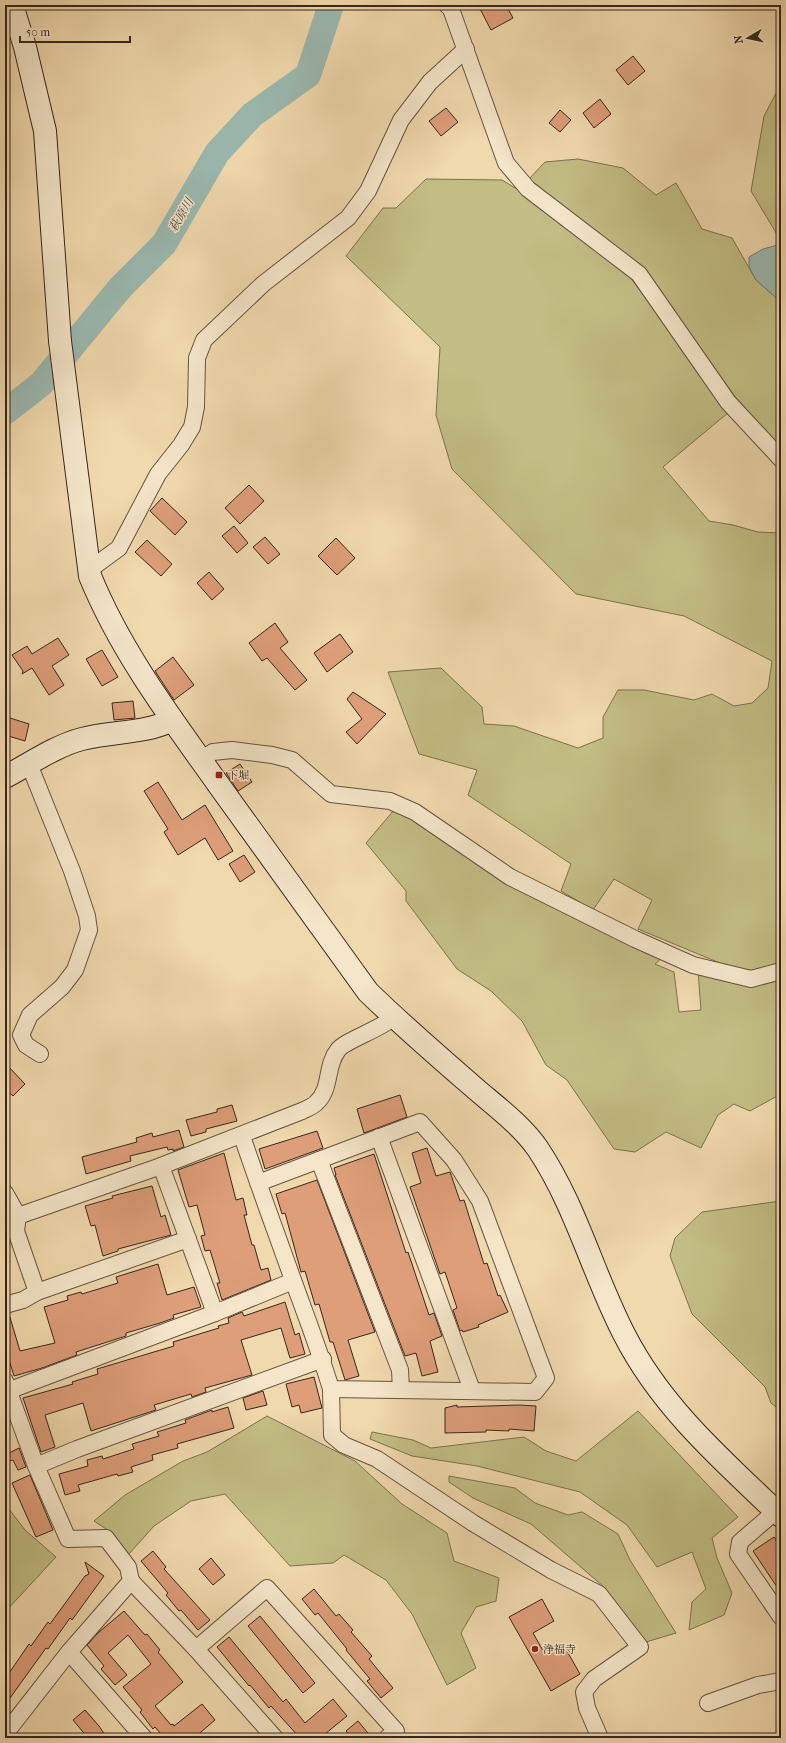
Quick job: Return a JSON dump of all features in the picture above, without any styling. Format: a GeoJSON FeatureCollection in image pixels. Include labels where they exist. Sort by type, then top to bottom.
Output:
{"type":"FeatureCollection","features":[{"type":"Feature","properties":{"kind":"street"},"geometry":{"type":"LineString","coordinates":[[12,5],[25,47],[45,131],[60,341],[89,570],[90,576],[105,612],[118,636],[172,720],[368,992],[394,1017],[512,1120],[537,1148],[559,1187],[624,1335],[644,1368],[674,1409],[700,1439],[778,1514],[740,1542],[738,1554],[781,1617]]}},
{"type":"Feature","properties":{"kind":"street"},"geometry":{"type":"LineString","coordinates":[[447,5],[451,9],[466,49],[506,163],[528,189],[639,274],[728,402],[781,459]]}},
{"type":"Feature","properties":{"kind":"street"},"geometry":{"type":"LineString","coordinates":[[89,570],[119,548],[158,474],[181,445],[192,427],[196,407],[197,358],[204,340],[263,284],[348,218],[368,191],[401,120],[430,82],[466,49]]}},
{"type":"Feature","properties":{"kind":"street"},"geometry":{"type":"LineString","coordinates":[[5,777],[64,745],[82,739],[160,726],[172,720]]}},
{"type":"Feature","properties":{"kind":"street"},"geometry":{"type":"LineString","coordinates":[[201,760],[213,752],[232,750],[272,755],[292,760],[331,794],[390,801],[414,812],[510,877],[635,939],[693,965],[751,979],[781,971]]}},
{"type":"Feature","properties":{"kind":"street"},"geometry":{"type":"LineString","coordinates":[[29,764],[72,870],[87,916],[89,930],[74,970],[62,987],[30,1015],[21,1035],[26,1045],[40,1054]]}},
{"type":"Feature","properties":{"kind":"street"},"geometry":{"type":"LineString","coordinates":[[18,1216],[161,1166],[242,1136],[302,1111],[316,1103],[327,1087],[330,1062],[339,1048],[386,1024],[394,1017]]}},
{"type":"Feature","properties":{"kind":"street"},"geometry":{"type":"LineString","coordinates":[[258,1183],[420,1122],[454,1160],[480,1200],[546,1378],[535,1392],[331,1389]]}},
{"type":"Feature","properties":{"kind":"street"},"geometry":{"type":"LineString","coordinates":[[242,1136],[322,1359],[331,1389],[332,1435],[344,1445],[377,1459],[473,1523],[551,1570],[599,1594],[640,1646],[594,1679],[584,1692],[587,1708],[600,1738]]}},
{"type":"Feature","properties":{"kind":"street"},"geometry":{"type":"LineString","coordinates":[[379,1138],[472,1390]]}},
{"type":"Feature","properties":{"kind":"street"},"geometry":{"type":"LineString","coordinates":[[319,1160],[400,1370],[401,1390]]}},
{"type":"Feature","properties":{"kind":"street"},"geometry":{"type":"LineString","coordinates":[[161,1166],[215,1313]]}},
{"type":"Feature","properties":{"kind":"street"},"geometry":{"type":"LineString","coordinates":[[5,1193],[18,1216],[16,1231],[38,1292]]}},
{"type":"Feature","properties":{"kind":"street"},"geometry":{"type":"LineString","coordinates":[[5,1305],[23,1300],[38,1292],[188,1239]]}},
{"type":"Feature","properties":{"kind":"street"},"geometry":{"type":"LineString","coordinates":[[274,1738],[196,1649],[131,1581],[128,1567],[106,1538],[68,1539],[36,1466],[6,1388],[215,1313],[293,1281]]}},
{"type":"Feature","properties":{"kind":"street"},"geometry":{"type":"LineString","coordinates":[[36,1466],[77,1449],[322,1359]]}},
{"type":"Feature","properties":{"kind":"street"},"geometry":{"type":"LineString","coordinates":[[8,1734],[69,1652],[131,1581]]}},
{"type":"Feature","properties":{"kind":"street"},"geometry":{"type":"LineString","coordinates":[[196,1649],[267,1588],[396,1731],[388,1738]]}},
{"type":"Feature","properties":{"kind":"street"},"geometry":{"type":"LineString","coordinates":[[69,1652],[144,1738]]}},
{"type":"Feature","properties":{"kind":"street"},"geometry":{"type":"LineString","coordinates":[[708,1702],[758,1685],[781,1681]]}},
{"type":"Feature","properties":{"kind":"shaded area"},"geometry":{"type":"Polygon","coordinates":[[[781,84],[781,241],[751,191],[764,116],[781,84]]]}},
{"type":"Feature","properties":{"kind":"shaded area"},"geometry":{"type":"Polygon","coordinates":[[[578,159],[623,168],[656,195],[676,183],[702,229],[732,238],[756,280],[781,302],[781,447],[736,398],[645,271],[529,179],[545,162],[578,159]]]}},
{"type":"Feature","properties":{"kind":"shaded area"},"geometry":{"type":"Polygon","coordinates":[[[426,179],[502,180],[525,194],[630,277],[729,412],[663,467],[709,521],[733,525],[758,532],[781,533],[781,965],[751,976],[638,929],[652,900],[614,879],[593,910],[561,891],[571,864],[468,795],[477,770],[419,754],[388,672],[441,668],[482,707],[484,724],[514,726],[578,748],[603,738],[603,717],[618,690],[644,690],[694,700],[712,694],[734,706],[752,703],[768,688],[772,661],[684,616],[576,594],[452,469],[436,415],[440,347],[346,256],[383,208],[396,208],[426,179]]]}},
{"type":"Feature","properties":{"kind":"shaded area"},"geometry":{"type":"Polygon","coordinates":[[[394,810],[418,821],[662,958],[655,964],[674,972],[679,1012],[701,1010],[698,971],[781,975],[781,1094],[750,1111],[734,1104],[718,1115],[701,1148],[666,1132],[635,1152],[614,1149],[567,1080],[546,1065],[522,1021],[491,991],[457,969],[406,901],[406,891],[366,843],[394,810]]]}},
{"type":"Feature","properties":{"kind":"shaded area"},"geometry":{"type":"Polygon","coordinates":[[[781,1201],[781,1411],[771,1403],[765,1387],[692,1314],[670,1256],[675,1238],[702,1212],[781,1201]]]}},
{"type":"Feature","properties":{"kind":"shaded area"},"geometry":{"type":"Polygon","coordinates":[[[638,1411],[738,1517],[712,1538],[717,1558],[732,1593],[724,1615],[689,1630],[692,1602],[706,1589],[692,1552],[657,1567],[627,1525],[580,1492],[477,1466],[412,1456],[370,1439],[372,1432],[413,1440],[431,1448],[524,1437],[546,1451],[576,1461],[638,1411]]]}},
{"type":"Feature","properties":{"kind":"shaded area"},"geometry":{"type":"Polygon","coordinates":[[[267,1416],[355,1461],[402,1504],[447,1533],[454,1561],[499,1578],[496,1601],[476,1607],[461,1633],[476,1668],[447,1685],[412,1614],[386,1580],[344,1555],[333,1563],[290,1566],[225,1494],[191,1501],[154,1526],[128,1555],[109,1531],[94,1521],[125,1495],[183,1461],[207,1452],[267,1416]]]}},
{"type":"Feature","properties":{"kind":"shaded area"},"geometry":{"type":"Polygon","coordinates":[[[449,1476],[515,1488],[535,1503],[568,1515],[582,1512],[618,1534],[630,1560],[676,1633],[646,1642],[604,1587],[531,1524],[473,1498],[449,1482],[449,1476]]]}},
{"type":"Feature","properties":{"kind":"shaded area"},"geometry":{"type":"Polygon","coordinates":[[[5,1504],[25,1530],[56,1557],[5,1612],[5,1504]]]}},
{"type":"Feature","properties":{"kind":"water"},"geometry":{"type":"Polygon","coordinates":[[[781,244],[781,302],[756,280],[749,267],[749,257],[763,249],[781,244]]]}},
{"type":"Feature","properties":{"kind":"building"},"geometry":{"type":"Polygon","coordinates":[[[478,5],[506,5],[513,18],[491,30],[478,5]]]}},
{"type":"Feature","properties":{"kind":"building"},"geometry":{"type":"Polygon","coordinates":[[[633,56],[645,71],[628,85],[616,70],[633,56]]]}},
{"type":"Feature","properties":{"kind":"building"},"geometry":{"type":"Polygon","coordinates":[[[600,99],[611,114],[594,128],[583,113],[600,99]]]}},
{"type":"Feature","properties":{"kind":"building"},"geometry":{"type":"Polygon","coordinates":[[[446,108],[458,122],[441,136],[429,121],[446,108]]]}},
{"type":"Feature","properties":{"kind":"building"},"geometry":{"type":"Polygon","coordinates":[[[560,110],[571,120],[560,132],[549,123],[560,110]]]}},
{"type":"Feature","properties":{"kind":"building"},"geometry":{"type":"Polygon","coordinates":[[[249,485],[264,501],[240,524],[225,508],[249,485]]]}},
{"type":"Feature","properties":{"kind":"building"},"geometry":{"type":"Polygon","coordinates":[[[162,498],[187,522],[175,535],[150,511],[162,498]]]}},
{"type":"Feature","properties":{"kind":"building"},"geometry":{"type":"Polygon","coordinates":[[[234,526],[248,543],[237,553],[222,536],[234,526]]]}},
{"type":"Feature","properties":{"kind":"building"},"geometry":{"type":"Polygon","coordinates":[[[265,537],[280,554],[268,564],[253,547],[265,537]]]}},
{"type":"Feature","properties":{"kind":"building"},"geometry":{"type":"Polygon","coordinates":[[[336,538],[355,558],[337,575],[318,556],[336,538]]]}},
{"type":"Feature","properties":{"kind":"building"},"geometry":{"type":"Polygon","coordinates":[[[147,540],[172,564],[161,576],[135,552],[147,540]]]}},
{"type":"Feature","properties":{"kind":"building"},"geometry":{"type":"Polygon","coordinates":[[[209,572],[224,589],[212,600],[197,583],[209,572]]]}},
{"type":"Feature","properties":{"kind":"building"},"geometry":{"type":"Polygon","coordinates":[[[275,623],[288,642],[280,648],[307,680],[295,690],[267,658],[262,661],[249,643],[275,623]]]}},
{"type":"Feature","properties":{"kind":"building"},"geometry":{"type":"Polygon","coordinates":[[[340,634],[353,652],[327,672],[314,653],[340,634]]]}},
{"type":"Feature","properties":{"kind":"building"},"geometry":{"type":"Polygon","coordinates":[[[58,638],[69,655],[52,666],[64,685],[49,695],[32,668],[22,674],[23,671],[12,655],[27,646],[32,654],[58,638]]]}},
{"type":"Feature","properties":{"kind":"building"},"geometry":{"type":"Polygon","coordinates":[[[102,650],[118,677],[102,686],[86,659],[102,650]]]}},
{"type":"Feature","properties":{"kind":"building"},"geometry":{"type":"Polygon","coordinates":[[[173,657],[194,685],[174,700],[155,671],[173,657]]]}},
{"type":"Feature","properties":{"kind":"building"},"geometry":{"type":"Polygon","coordinates":[[[353,692],[386,714],[357,744],[346,732],[362,719],[347,699],[353,692]]]}},
{"type":"Feature","properties":{"kind":"building"},"geometry":{"type":"Polygon","coordinates":[[[133,701],[135,718],[114,720],[112,703],[133,701]]]}},
{"type":"Feature","properties":{"kind":"building"},"geometry":{"type":"Polygon","coordinates":[[[10,718],[29,724],[25,741],[5,735],[10,718]]]}},
{"type":"Feature","properties":{"kind":"building"},"geometry":{"type":"Polygon","coordinates":[[[240,764],[252,782],[238,791],[226,773],[240,764]]]}},
{"type":"Feature","properties":{"kind":"building"},"geometry":{"type":"Polygon","coordinates":[[[158,782],[182,820],[205,805],[233,851],[218,860],[205,838],[178,855],[164,832],[168,829],[144,791],[158,782]]]}},
{"type":"Feature","properties":{"kind":"building"},"geometry":{"type":"Polygon","coordinates":[[[244,855],[255,872],[240,882],[229,864],[244,855]]]}},
{"type":"Feature","properties":{"kind":"building"},"geometry":{"type":"Polygon","coordinates":[[[5,1063],[25,1084],[13,1096],[5,1089],[5,1063]]]}},
{"type":"Feature","properties":{"kind":"building"},"geometry":{"type":"Polygon","coordinates":[[[400,1095],[407,1117],[364,1133],[357,1109],[400,1095]]]}},
{"type":"Feature","properties":{"kind":"building"},"geometry":{"type":"Polygon","coordinates":[[[232,1105],[237,1121],[206,1129],[206,1132],[191,1136],[186,1120],[217,1112],[217,1109],[232,1105]]]}},
{"type":"Feature","properties":{"kind":"building"},"geometry":{"type":"Polygon","coordinates":[[[179,1130],[184,1147],[173,1151],[173,1149],[168,1150],[167,1147],[130,1156],[131,1161],[86,1174],[82,1157],[137,1142],[136,1138],[152,1133],[153,1137],[179,1130]]]}},
{"type":"Feature","properties":{"kind":"building"},"geometry":{"type":"Polygon","coordinates":[[[317,1131],[323,1148],[265,1169],[259,1149],[317,1131]]]}},
{"type":"Feature","properties":{"kind":"building"},"geometry":{"type":"Polygon","coordinates":[[[427,1148],[436,1176],[450,1172],[460,1201],[464,1200],[484,1264],[487,1263],[498,1296],[500,1295],[508,1312],[478,1325],[479,1327],[463,1332],[462,1330],[460,1331],[453,1310],[457,1308],[445,1272],[440,1274],[410,1187],[421,1183],[412,1153],[427,1148]]]}},
{"type":"Feature","properties":{"kind":"building"},"geometry":{"type":"Polygon","coordinates":[[[224,1153],[236,1200],[243,1198],[247,1215],[244,1215],[252,1245],[254,1245],[261,1270],[268,1268],[271,1280],[222,1300],[217,1283],[220,1283],[210,1250],[205,1251],[201,1236],[205,1235],[197,1205],[189,1207],[178,1170],[224,1153]]]}},
{"type":"Feature","properties":{"kind":"building"},"geometry":{"type":"Polygon","coordinates":[[[374,1154],[406,1253],[408,1252],[429,1315],[434,1313],[442,1336],[430,1341],[438,1372],[422,1376],[416,1353],[405,1356],[335,1175],[334,1168],[374,1154]]]}},
{"type":"Feature","properties":{"kind":"building"},"geometry":{"type":"Polygon","coordinates":[[[317,1180],[375,1332],[348,1340],[359,1376],[345,1380],[333,1342],[330,1342],[319,1304],[315,1305],[305,1271],[301,1272],[285,1213],[282,1214],[276,1194],[317,1180]]]}},
{"type":"Feature","properties":{"kind":"building"},"geometry":{"type":"Polygon","coordinates":[[[152,1186],[161,1217],[165,1215],[171,1235],[118,1249],[118,1251],[103,1256],[95,1225],[91,1226],[85,1206],[113,1198],[112,1196],[152,1186]]]}},
{"type":"Feature","properties":{"kind":"building"},"geometry":{"type":"Polygon","coordinates":[[[158,1264],[167,1295],[194,1287],[201,1307],[173,1315],[174,1318],[126,1333],[126,1336],[76,1352],[77,1355],[42,1368],[14,1376],[5,1347],[5,1314],[9,1314],[20,1351],[55,1343],[44,1307],[68,1300],[67,1296],[81,1292],[82,1294],[118,1283],[116,1277],[158,1264]]]}},
{"type":"Feature","properties":{"kind":"building"},"geometry":{"type":"Polygon","coordinates":[[[285,1302],[295,1335],[299,1333],[305,1354],[290,1358],[281,1328],[241,1340],[252,1375],[205,1388],[206,1392],[192,1397],[191,1394],[154,1405],[156,1410],[91,1431],[83,1403],[45,1415],[55,1447],[41,1452],[23,1398],[73,1384],[72,1382],[98,1374],[97,1369],[174,1346],[173,1342],[219,1328],[218,1326],[229,1323],[228,1318],[242,1312],[244,1316],[285,1302]]]}},
{"type":"Feature","properties":{"kind":"building"},"geometry":{"type":"Polygon","coordinates":[[[314,1377],[322,1408],[301,1413],[299,1405],[292,1407],[286,1384],[314,1377]]]}},
{"type":"Feature","properties":{"kind":"building"},"geometry":{"type":"Polygon","coordinates":[[[263,1391],[267,1405],[246,1410],[243,1398],[263,1391]]]}},
{"type":"Feature","properties":{"kind":"building"},"geometry":{"type":"Polygon","coordinates":[[[457,1405],[457,1407],[519,1405],[536,1406],[534,1431],[509,1429],[509,1431],[486,1430],[486,1432],[445,1433],[445,1408],[457,1405]]]}},
{"type":"Feature","properties":{"kind":"building"},"geometry":{"type":"Polygon","coordinates":[[[228,1407],[234,1428],[177,1444],[178,1448],[152,1455],[153,1460],[131,1467],[133,1472],[118,1476],[117,1474],[78,1485],[80,1491],[65,1495],[59,1474],[88,1466],[87,1460],[102,1456],[103,1459],[134,1449],[132,1444],[159,1436],[157,1432],[186,1423],[185,1420],[212,1410],[212,1412],[228,1407]]]}},
{"type":"Feature","properties":{"kind":"building"},"geometry":{"type":"Polygon","coordinates":[[[19,1448],[26,1467],[18,1470],[13,1460],[6,1462],[5,1455],[19,1448]]]}},
{"type":"Feature","properties":{"kind":"building"},"geometry":{"type":"Polygon","coordinates":[[[30,1475],[53,1530],[36,1537],[12,1483],[30,1475]]]}},
{"type":"Feature","properties":{"kind":"building"},"geometry":{"type":"Polygon","coordinates":[[[774,1537],[781,1548],[781,1593],[753,1551],[774,1537]]]}},
{"type":"Feature","properties":{"kind":"building"},"geometry":{"type":"Polygon","coordinates":[[[153,1551],[166,1567],[164,1569],[210,1620],[198,1630],[181,1610],[179,1611],[166,1595],[168,1593],[141,1561],[153,1551]]]}},
{"type":"Feature","properties":{"kind":"building"},"geometry":{"type":"Polygon","coordinates":[[[211,1558],[225,1575],[213,1585],[199,1569],[211,1558]]]}},
{"type":"Feature","properties":{"kind":"building"},"geometry":{"type":"Polygon","coordinates":[[[85,1562],[104,1576],[72,1620],[70,1618],[48,1649],[46,1648],[5,1705],[5,1679],[29,1644],[31,1646],[48,1622],[50,1624],[85,1576],[89,1574],[85,1562]]]}},
{"type":"Feature","properties":{"kind":"building"},"geometry":{"type":"Polygon","coordinates":[[[314,1589],[336,1616],[339,1614],[353,1630],[351,1632],[372,1656],[369,1659],[393,1688],[381,1698],[367,1681],[370,1679],[346,1650],[347,1649],[318,1613],[315,1615],[302,1599],[314,1589]]]}},
{"type":"Feature","properties":{"kind":"building","name":"浄福寺"},"geometry":{"type":"Polygon","coordinates":[[[542,1599],[554,1621],[533,1633],[545,1654],[563,1644],[580,1674],[551,1691],[509,1617],[542,1599]]]}},
{"type":"Feature","properties":{"kind":"building"},"geometry":{"type":"Polygon","coordinates":[[[124,1611],[145,1635],[147,1634],[160,1650],[158,1652],[183,1682],[155,1706],[171,1725],[173,1724],[174,1726],[202,1704],[215,1720],[194,1738],[156,1738],[161,1734],[155,1727],[153,1729],[140,1712],[142,1710],[123,1687],[151,1664],[128,1635],[108,1653],[127,1675],[115,1685],[101,1669],[104,1666],[87,1645],[99,1632],[124,1611]]]}},
{"type":"Feature","properties":{"kind":"building"},"geometry":{"type":"Polygon","coordinates":[[[260,1616],[315,1683],[303,1693],[248,1626],[260,1616]]]}},
{"type":"Feature","properties":{"kind":"building"},"geometry":{"type":"Polygon","coordinates":[[[229,1637],[283,1702],[286,1699],[305,1723],[333,1699],[347,1716],[320,1738],[300,1738],[271,1706],[269,1708],[217,1647],[229,1637]]]}},
{"type":"Feature","properties":{"kind":"building"},"geometry":{"type":"Polygon","coordinates":[[[85,1710],[107,1738],[88,1738],[73,1720],[85,1710]]]}},
{"type":"Feature","properties":{"kind":"building"},"geometry":{"type":"Polygon","coordinates":[[[358,1721],[372,1738],[352,1738],[346,1731],[358,1721]]]}},
{"type":"Feature","properties":{"kind":"waterway","name":"萩原川"},"geometry":{"type":"LineString","coordinates":[[5,412],[41,384],[120,288],[164,244],[217,153],[252,115],[308,75],[331,5]]}},
{"type":"Feature","properties":{"kind":"place","name":"下堀"},"geometry":{"type":"Point","coordinates":[219,775]}},
{"type":"Feature","properties":{"kind":"place","name":"浄福寺"},"geometry":{"type":"Point","coordinates":[535,1649]}}]}
